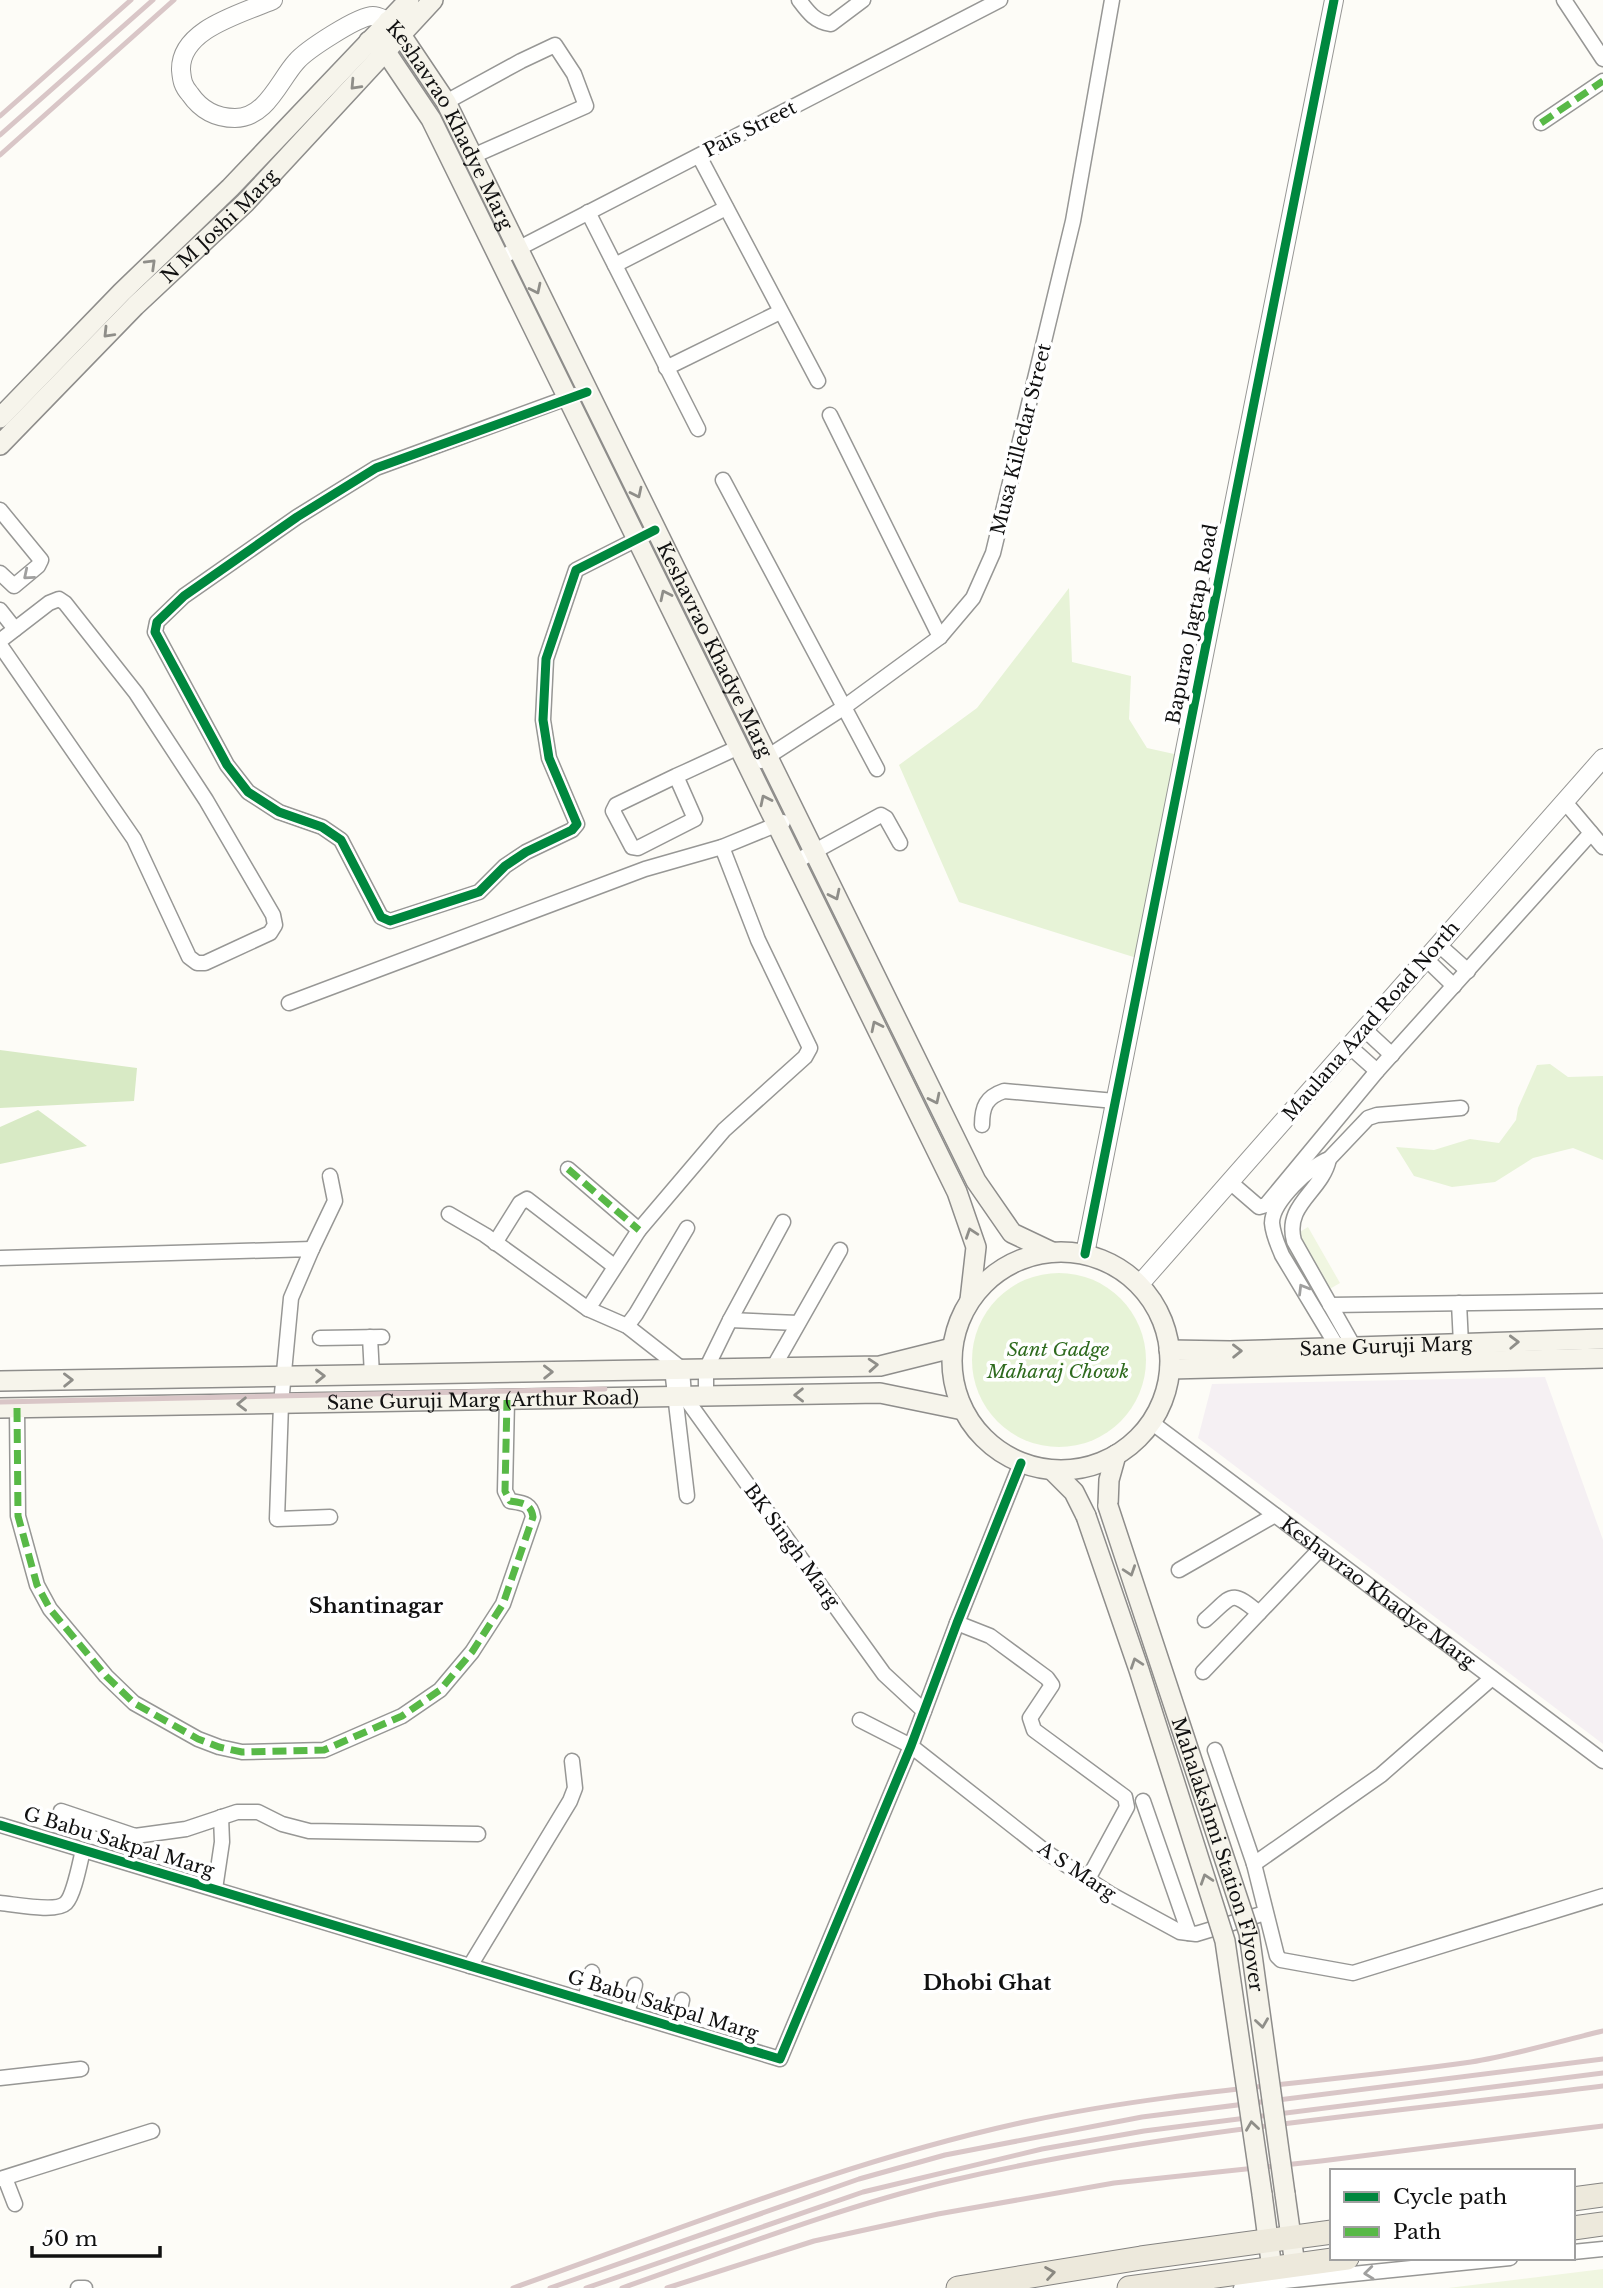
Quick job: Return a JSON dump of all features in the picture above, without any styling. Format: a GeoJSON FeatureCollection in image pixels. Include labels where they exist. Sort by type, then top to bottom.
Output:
{"type":"FeatureCollection","features":[{"type":"Feature","properties":{"kind":"main road","name":"N M Joshi Marg"},"geometry":{"type":"LineString","coordinates":[[0,418],[128,299],[190,254],[245,203],[386,52],[394,28],[409,0]]}},
{"type":"Feature","properties":{"kind":"main road","name":"N M Joshi Marg"},"geometry":{"type":"LineString","coordinates":[[0,445],[177,239],[230,188],[369,41],[394,28],[433,0]]}},
{"type":"Feature","properties":{"kind":"main road","name":"Keshavrao Khadye Marg"},"geometry":{"type":"LineString","coordinates":[[394,28],[446,102],[473,156],[509,254]]}},
{"type":"Feature","properties":{"kind":"main road","name":"Keshavrao Khadye Marg"},"geometry":{"type":"LineString","coordinates":[[369,41],[386,52],[431,119],[509,254],[758,763],[777,825],[957,1192],[976,1247],[970,1300]]}},
{"type":"Feature","properties":{"kind":"main road"},"geometry":{"type":"LineString","coordinates":[[230,188],[245,203]]}},
{"type":"Feature","properties":{"kind":"main road"},"geometry":{"type":"LineString","coordinates":[[177,239],[190,254]]}},
{"type":"Feature","properties":{"kind":"main road","name":"Keshavrao Khadye Marg"},"geometry":{"type":"LineString","coordinates":[[646,534],[739,747],[758,763],[796,816],[976,1181],[1012,1233],[1052,1252]]}},
{"type":"Feature","properties":{"kind":"main road"},"geometry":{"type":"LineString","coordinates":[[1052,1252],[1085,1254],[1110,1264],[1139,1285],[1152,1300],[1163,1323],[1169,1360],[1164,1397],[1151,1422],[1136,1441],[1116,1455],[1086,1467],[1052,1470],[1021,1463],[986,1440],[963,1410],[953,1380],[952,1348],[958,1323],[970,1300],[992,1275],[1020,1259],[1052,1252]]}},
{"type":"Feature","properties":{"kind":"main road","name":"Sane Guruji Marg"},"geometry":{"type":"LineString","coordinates":[[1560,1350],[1603,1339]]}},
{"type":"Feature","properties":{"kind":"main road","name":"Sane Guruji Marg (Arthur Road)"},"geometry":{"type":"LineString","coordinates":[[0,1381],[880,1366],[952,1348]]}},
{"type":"Feature","properties":{"kind":"main road","name":"Sane Guruji Marg"},"geometry":{"type":"LineString","coordinates":[[1169,1360],[1230,1352],[1346,1348],[1560,1350],[1603,1358]]}},
{"type":"Feature","properties":{"kind":"main road","name":"Sane Guruji Marg"},"geometry":{"type":"LineString","coordinates":[[1169,1360],[1470,1349]]}},
{"type":"Feature","properties":{"kind":"main road"},"geometry":{"type":"LineString","coordinates":[[826,1367],[827,1394]]}},
{"type":"Feature","properties":{"kind":"main road"},"geometry":{"type":"LineString","coordinates":[[748,1368],[748,1395]]}},
{"type":"Feature","properties":{"kind":"main road","name":"Sane Guruji Marg (Arthur Road)"},"geometry":{"type":"LineString","coordinates":[[9,1408],[880,1393],[963,1410]]}},
{"type":"Feature","properties":{"kind":"main road","name":"Mahalakshmi Station Flyover"},"geometry":{"type":"LineString","coordinates":[[1116,1455],[1109,1480],[1108,1506],[1249,1933],[1291,2237],[1283,2267]]}},
{"type":"Feature","properties":{"kind":"main road","name":"Mahalakshmi Station Flyover"},"geometry":{"type":"LineString","coordinates":[[1052,1470],[1074,1492],[1086,1516],[1139,1670],[1226,1941],[1268,2241],[1283,2267]]}},
{"type":"Feature","properties":{"kind":"main road"},"geometry":{"type":"LineString","coordinates":[[1575,2199],[1603,2195]]}},
{"type":"Feature","properties":{"kind":"main road"},"geometry":{"type":"LineString","coordinates":[[1575,2228],[1603,2224]]}},
{"type":"Feature","properties":{"kind":"main road"},"geometry":{"type":"LineString","coordinates":[[958,2288],[1141,2258],[1330,2232]]}},
{"type":"Feature","properties":{"kind":"main road"},"geometry":{"type":"LineString","coordinates":[[1129,2288],[1333,2260]]}},
{"type":"Feature","properties":{"kind":"street"},"geometry":{"type":"LineString","coordinates":[[273,0],[199,34],[186,47],[181,64],[182,84],[198,105],[216,116],[238,118],[256,111],[272,96],[308,49],[335,34]]}},
{"type":"Feature","properties":{"kind":"street"},"geometry":{"type":"LineString","coordinates":[[799,0],[821,23],[831,24],[863,0]]}},
{"type":"Feature","properties":{"kind":"street","name":"Pais Street"},"geometry":{"type":"LineString","coordinates":[[509,254],[1000,0]]}},
{"type":"Feature","properties":{"kind":"street","name":"Musa Killedar Street"},"geometry":{"type":"LineString","coordinates":[[758,763],[843,708],[940,637],[974,598],[993,553],[1073,221],[1112,0]]}},
{"type":"Feature","properties":{"kind":"street","name":"Bapurao Jagtap Road"},"geometry":{"type":"LineString","coordinates":[[1085,1254],[1334,0]]}},
{"type":"Feature","properties":{"kind":"street"},"geometry":{"type":"LineString","coordinates":[[1564,0],[1603,59]]}},
{"type":"Feature","properties":{"kind":"street","name":"Keshavrao Khadye Marg"},"geometry":{"type":"LineString","coordinates":[[335,34],[353,21],[372,16],[394,28]]}},
{"type":"Feature","properties":{"kind":"street","name":"Keshavrao Khadye Marg"},"geometry":{"type":"LineString","coordinates":[[335,34],[369,41]]}},
{"type":"Feature","properties":{"kind":"street"},"geometry":{"type":"LineString","coordinates":[[446,102],[555,45],[574,74],[586,106],[473,156]]}},
{"type":"Feature","properties":{"kind":"street"},"geometry":{"type":"LineString","coordinates":[[1541,123],[1603,81]]}},
{"type":"Feature","properties":{"kind":"street"},"geometry":{"type":"LineString","coordinates":[[699,156],[818,381]]}},
{"type":"Feature","properties":{"kind":"street"},"geometry":{"type":"LineString","coordinates":[[615,265],[726,208]]}},
{"type":"Feature","properties":{"kind":"street"},"geometry":{"type":"LineString","coordinates":[[588,212],[698,429]]}},
{"type":"Feature","properties":{"kind":"street"},"geometry":{"type":"LineString","coordinates":[[666,368],[780,312]]}},
{"type":"Feature","properties":{"kind":"street"},"geometry":{"type":"LineString","coordinates":[[578,395],[376,468],[297,517],[184,596],[158,622],[155,632],[227,765],[248,792],[279,812],[322,827],[341,840],[381,917],[390,921],[480,892],[505,866],[526,852],[572,830],[577,824],[550,758],[542,720],[546,659],[576,570],[646,534]]}},
{"type":"Feature","properties":{"kind":"street"},"geometry":{"type":"LineString","coordinates":[[831,415],[940,637]]}},
{"type":"Feature","properties":{"kind":"street"},"geometry":{"type":"LineString","coordinates":[[723,480],[877,769]]}},
{"type":"Feature","properties":{"kind":"street"},"geometry":{"type":"LineString","coordinates":[[0,510],[41,560],[38,566],[13,586],[0,573]]}},
{"type":"Feature","properties":{"kind":"street"},"geometry":{"type":"LineString","coordinates":[[59,599],[65,603],[136,693],[206,800],[273,915],[275,925],[270,933],[205,963],[197,963],[189,957],[134,839],[0,645],[1,640],[15,629],[54,600],[59,599]]}},
{"type":"Feature","properties":{"kind":"street"},"geometry":{"type":"LineString","coordinates":[[0,610],[15,629]]}},
{"type":"Feature","properties":{"kind":"street"},"geometry":{"type":"LineString","coordinates":[[676,776],[695,818],[638,848],[632,847],[612,811],[614,807],[676,776],[739,747]]}},
{"type":"Feature","properties":{"kind":"street","name":"Maulana Azad Road North"},"geometry":{"type":"LineString","coordinates":[[1139,1285],[1603,758]]}},
{"type":"Feature","properties":{"kind":"street"},"geometry":{"type":"LineString","coordinates":[[1564,802],[1603,847]]}},
{"type":"Feature","properties":{"kind":"street"},"geometry":{"type":"LineString","coordinates":[[795,862],[881,815],[886,818],[900,843]]}},
{"type":"Feature","properties":{"kind":"street"},"geometry":{"type":"LineString","coordinates":[[289,1003],[645,869],[722,847],[796,816]]}},
{"type":"Feature","properties":{"kind":"street"},"geometry":{"type":"LineString","coordinates":[[1230,1182],[1259,1207],[1264,1207],[1377,1071],[1591,833]]}},
{"type":"Feature","properties":{"kind":"street"},"geometry":{"type":"LineString","coordinates":[[587,1309],[639,1230],[724,1130],[805,1057],[810,1048],[758,940],[722,847]]}},
{"type":"Feature","properties":{"kind":"street"},"geometry":{"type":"LineString","coordinates":[[1439,944],[1468,971]]}},
{"type":"Feature","properties":{"kind":"street"},"geometry":{"type":"LineString","coordinates":[[1426,959],[1454,986]]}},
{"type":"Feature","properties":{"kind":"street"},"geometry":{"type":"LineString","coordinates":[[1364,1029],[1392,1055]]}},
{"type":"Feature","properties":{"kind":"street"},"geometry":{"type":"LineString","coordinates":[[1349,1046],[1377,1071]]}},
{"type":"Feature","properties":{"kind":"street"},"geometry":{"type":"LineString","coordinates":[[982,1125],[982,1112],[986,1102],[993,1094],[1004,1091],[1115,1101]]}},
{"type":"Feature","properties":{"kind":"street"},"geometry":{"type":"LineString","coordinates":[[1346,1348],[1282,1255],[1272,1222],[1280,1202],[1315,1164],[1329,1159],[1368,1118],[1461,1108]]}},
{"type":"Feature","properties":{"kind":"street"},"geometry":{"type":"LineString","coordinates":[[1329,1159],[1326,1171],[1296,1211],[1291,1231],[1330,1305],[1346,1348]]}},
{"type":"Feature","properties":{"kind":"street"},"geometry":{"type":"LineString","coordinates":[[568,1168],[639,1230]]}},
{"type":"Feature","properties":{"kind":"street"},"geometry":{"type":"LineString","coordinates":[[330,1176],[335,1201],[291,1298],[281,1404],[277,1519],[330,1517]]}},
{"type":"Feature","properties":{"kind":"street"},"geometry":{"type":"LineString","coordinates":[[495,1243],[520,1203],[527,1199],[614,1266]]}},
{"type":"Feature","properties":{"kind":"street"},"geometry":{"type":"LineString","coordinates":[[449,1214],[495,1243],[587,1309],[627,1326],[677,1369],[687,1496]]}},
{"type":"Feature","properties":{"kind":"street"},"geometry":{"type":"LineString","coordinates":[[706,1396],[706,1369],[783,1222]]}},
{"type":"Feature","properties":{"kind":"street"},"geometry":{"type":"LineString","coordinates":[[627,1326],[688,1228]]}},
{"type":"Feature","properties":{"kind":"street"},"geometry":{"type":"LineString","coordinates":[[0,1258],[312,1249]]}},
{"type":"Feature","properties":{"kind":"street"},"geometry":{"type":"LineString","coordinates":[[773,1368],[840,1250]]}},
{"type":"Feature","properties":{"kind":"street"},"geometry":{"type":"LineString","coordinates":[[1330,1305],[1603,1301]]}},
{"type":"Feature","properties":{"kind":"street"},"geometry":{"type":"LineString","coordinates":[[1459,1303],[1470,1349]]}},
{"type":"Feature","properties":{"kind":"street"},"geometry":{"type":"LineString","coordinates":[[730,1320],[798,1323]]}},
{"type":"Feature","properties":{"kind":"street"},"geometry":{"type":"LineString","coordinates":[[320,1338],[376,1337],[372,1375]]}},
{"type":"Feature","properties":{"kind":"street","name":"BK Singh Marg"},"geometry":{"type":"LineString","coordinates":[[679,1397],[884,1674],[924,1711]]}},
{"type":"Feature","properties":{"kind":"street"},"geometry":{"type":"LineString","coordinates":[[9,1408],[19,1516],[37,1585],[50,1609],[106,1676],[134,1703],[163,1721],[219,1747],[242,1752],[274,1752],[324,1750],[402,1716],[440,1690],[472,1652],[503,1604],[533,1517],[527,1504],[510,1501],[505,1491],[507,1400]]}},
{"type":"Feature","properties":{"kind":"street","name":"Keshavrao Khadye Marg"},"geometry":{"type":"LineString","coordinates":[[1151,1422],[1603,1761]]}},
{"type":"Feature","properties":{"kind":"street","name":"G Babu Sakpal Marg"},"geometry":{"type":"LineString","coordinates":[[0,1825],[780,2059],[911,1746],[1021,1463]]}},
{"type":"Feature","properties":{"kind":"street"},"geometry":{"type":"LineString","coordinates":[[1179,1570],[1275,1515]]}},
{"type":"Feature","properties":{"kind":"street"},"geometry":{"type":"LineString","coordinates":[[1203,1672],[1320,1549]]}},
{"type":"Feature","properties":{"kind":"street"},"geometry":{"type":"LineString","coordinates":[[1205,1620],[1235,1596],[1259,1613]]}},
{"type":"Feature","properties":{"kind":"street"},"geometry":{"type":"LineString","coordinates":[[957,1623],[990,1636],[1047,1678],[1052,1685],[1031,1718],[1034,1730],[1125,1797],[1127,1807],[1088,1879]]}},
{"type":"Feature","properties":{"kind":"street"},"geometry":{"type":"LineString","coordinates":[[1254,1864],[1381,1774],[1492,1678]]}},
{"type":"Feature","properties":{"kind":"street","name":"A S Marg"},"geometry":{"type":"LineString","coordinates":[[860,1720],[911,1746],[1046,1852],[1180,1932],[1189,1933]]}},
{"type":"Feature","properties":{"kind":"street"},"geometry":{"type":"LineString","coordinates":[[1215,1750],[1254,1864],[1277,1956],[1281,1960],[1353,1973],[1603,1896]]}},
{"type":"Feature","properties":{"kind":"street"},"geometry":{"type":"LineString","coordinates":[[470,1966],[570,1801],[575,1787],[572,1761]]}},
{"type":"Feature","properties":{"kind":"street"},"geometry":{"type":"LineString","coordinates":[[1143,1801],[1189,1933],[1196,1934],[1265,1913]]}},
{"type":"Feature","properties":{"kind":"street"},"geometry":{"type":"LineString","coordinates":[[61,1811],[135,1836],[186,1829],[237,1812],[258,1812],[282,1824],[309,1830],[478,1834]]}},
{"type":"Feature","properties":{"kind":"street"},"geometry":{"type":"LineString","coordinates":[[215,1889],[222,1842],[221,1817]]}},
{"type":"Feature","properties":{"kind":"street"},"geometry":{"type":"LineString","coordinates":[[129,1863],[135,1836]]}},
{"type":"Feature","properties":{"kind":"street"},"geometry":{"type":"LineString","coordinates":[[0,1903],[50,1908],[63,1905],[69,1898],[83,1850]]}},
{"type":"Feature","properties":{"kind":"street"},"geometry":{"type":"LineString","coordinates":[[586,2000],[592,1972]]}},
{"type":"Feature","properties":{"kind":"street"},"geometry":{"type":"LineString","coordinates":[[627,2013],[635,1986]]}},
{"type":"Feature","properties":{"kind":"street"},"geometry":{"type":"LineString","coordinates":[[676,2027],[682,2000]]}},
{"type":"Feature","properties":{"kind":"street"},"geometry":{"type":"LineString","coordinates":[[0,2078],[81,2069]]}},
{"type":"Feature","properties":{"kind":"street"},"geometry":{"type":"LineString","coordinates":[[15,2204],[2,2179],[152,2131]]}},
{"type":"Feature","properties":{"kind":"street"},"geometry":{"type":"LineString","coordinates":[[1575,2252],[1603,2249]]}},
{"type":"Feature","properties":{"kind":"street"},"geometry":{"type":"LineString","coordinates":[[1241,2288],[1284,2281],[1490,2260]]}},
{"type":"Feature","properties":{"kind":"street"},"geometry":{"type":"LineString","coordinates":[[78,2288],[85,2288]]}},
{"type":"Feature","properties":{"kind":"shaded area"},"geometry":{"type":"Polygon","coordinates":[[[1545,1377],[1603,1540],[1603,1744],[1198,1438],[1212,1384],[1545,1377]]]}},
{"type":"Feature","properties":{"kind":"green space"},"geometry":{"type":"Polygon","coordinates":[[[1069,588],[1072,662],[1131,676],[1129,719],[1147,748],[1183,756],[1143,960],[959,902],[899,765],[977,708],[1069,588]]]}},
{"type":"Feature","properties":{"kind":"green space"},"geometry":{"type":"Polygon","coordinates":[[[0,1050],[137,1068],[134,1101],[0,1108],[0,1050]]]}},
{"type":"Feature","properties":{"kind":"green space"},"geometry":{"type":"Polygon","coordinates":[[[1550,1064],[1568,1077],[1603,1076],[1603,1160],[1573,1148],[1533,1158],[1495,1182],[1452,1187],[1414,1176],[1396,1147],[1434,1150],[1470,1139],[1499,1143],[1516,1120],[1518,1108],[1537,1065],[1550,1064]]]}},
{"type":"Feature","properties":{"kind":"green space"},"geometry":{"type":"Polygon","coordinates":[[[38,1110],[87,1146],[0,1164],[0,1127],[38,1110]]]}},
{"type":"Feature","properties":{"kind":"green space"},"geometry":{"type":"Polygon","coordinates":[[[1308,1227],[1340,1283],[1314,1298],[1282,1243],[1308,1227]]]}},
{"type":"Feature","properties":{"kind":"green space","name":"Sant Gadge Maharaj Chowk"},"geometry":{"type":"Polygon","coordinates":[[[1059,1273],[1092,1279],[1121,1298],[1140,1327],[1146,1360],[1140,1393],[1121,1422],[1092,1441],[1059,1447],[1026,1441],[997,1422],[978,1393],[972,1360],[978,1327],[997,1298],[1026,1279],[1059,1273]]]}},
{"type":"Feature","properties":{"kind":"green space"},"geometry":{"type":"Polygon","coordinates":[[[1603,2269],[1603,2288],[1448,2288],[1603,2269]]]}},
{"type":"Feature","properties":{"kind":"railway"},"geometry":{"type":"LineString","coordinates":[[0,116],[131,0]]}},
{"type":"Feature","properties":{"kind":"railway"},"geometry":{"type":"LineString","coordinates":[[0,135],[153,0]]}},
{"type":"Feature","properties":{"kind":"railway"},"geometry":{"type":"LineString","coordinates":[[0,155],[174,0]]}},
{"type":"Feature","properties":{"kind":"railway"},"geometry":{"type":"LineString","coordinates":[[0,1402],[605,1389]]}},
{"type":"Feature","properties":{"kind":"railway"},"geometry":{"type":"LineString","coordinates":[[513,2288],[768,2196],[898,2155],[1029,2121],[1194,2094],[1471,2062],[1603,2031]]}},
{"type":"Feature","properties":{"kind":"railway"},"geometry":{"type":"LineString","coordinates":[[550,2288],[859,2179],[945,2155],[1142,2117],[1603,2059]]}},
{"type":"Feature","properties":{"kind":"railway"},"geometry":{"type":"LineString","coordinates":[[586,2288],[863,2192],[1042,2149],[1144,2131],[1603,2073]]}},
{"type":"Feature","properties":{"kind":"railway"},"geometry":{"type":"LineString","coordinates":[[622,2288],[784,2230],[866,2204],[949,2181],[1030,2164],[1192,2136],[1603,2086]]}},
{"type":"Feature","properties":{"kind":"railway"},"geometry":{"type":"LineString","coordinates":[[667,2288],[814,2241],[938,2214],[1114,2183],[1321,2161],[1603,2126]]}},
{"type":"Feature","properties":{"kind":"marked path"},"geometry":{"type":"LineString","coordinates":[[1541,123],[1603,81]]}},
{"type":"Feature","properties":{"kind":"marked path"},"geometry":{"type":"LineString","coordinates":[[568,1169],[639,1230]]}},
{"type":"Feature","properties":{"kind":"marked path"},"geometry":{"type":"LineString","coordinates":[[17,1408],[18,1516],[37,1585],[50,1609],[106,1676],[134,1703],[198,1739],[242,1752],[324,1750],[402,1716],[440,1690],[472,1652],[503,1604],[533,1517],[528,1506],[510,1501],[505,1491],[507,1400]]}},
{"type":"Feature","properties":{"kind":"cycle path"},"geometry":{"type":"LineString","coordinates":[[1085,1254],[1334,0]]}},
{"type":"Feature","properties":{"kind":"cycle path"},"geometry":{"type":"LineString","coordinates":[[587,392],[376,468],[297,517],[184,596],[157,622],[155,632],[227,765],[248,792],[279,812],[322,827],[341,840],[381,917],[390,921],[479,892],[505,866],[526,852],[572,830],[577,824],[549,758],[543,720],[546,659],[576,570],[655,530]]}},
{"type":"Feature","properties":{"kind":"cycle path"},"geometry":{"type":"LineString","coordinates":[[0,1825],[780,2059],[911,1746],[1021,1463]]}},
{"type":"Feature","properties":{"kind":"district","name":"Shantinagar"},"geometry":{"type":"Point","coordinates":[376,1606]}},
{"type":"Feature","properties":{"kind":"district","name":"Dhobi Ghat"},"geometry":{"type":"Point","coordinates":[987,1983]}}]}
